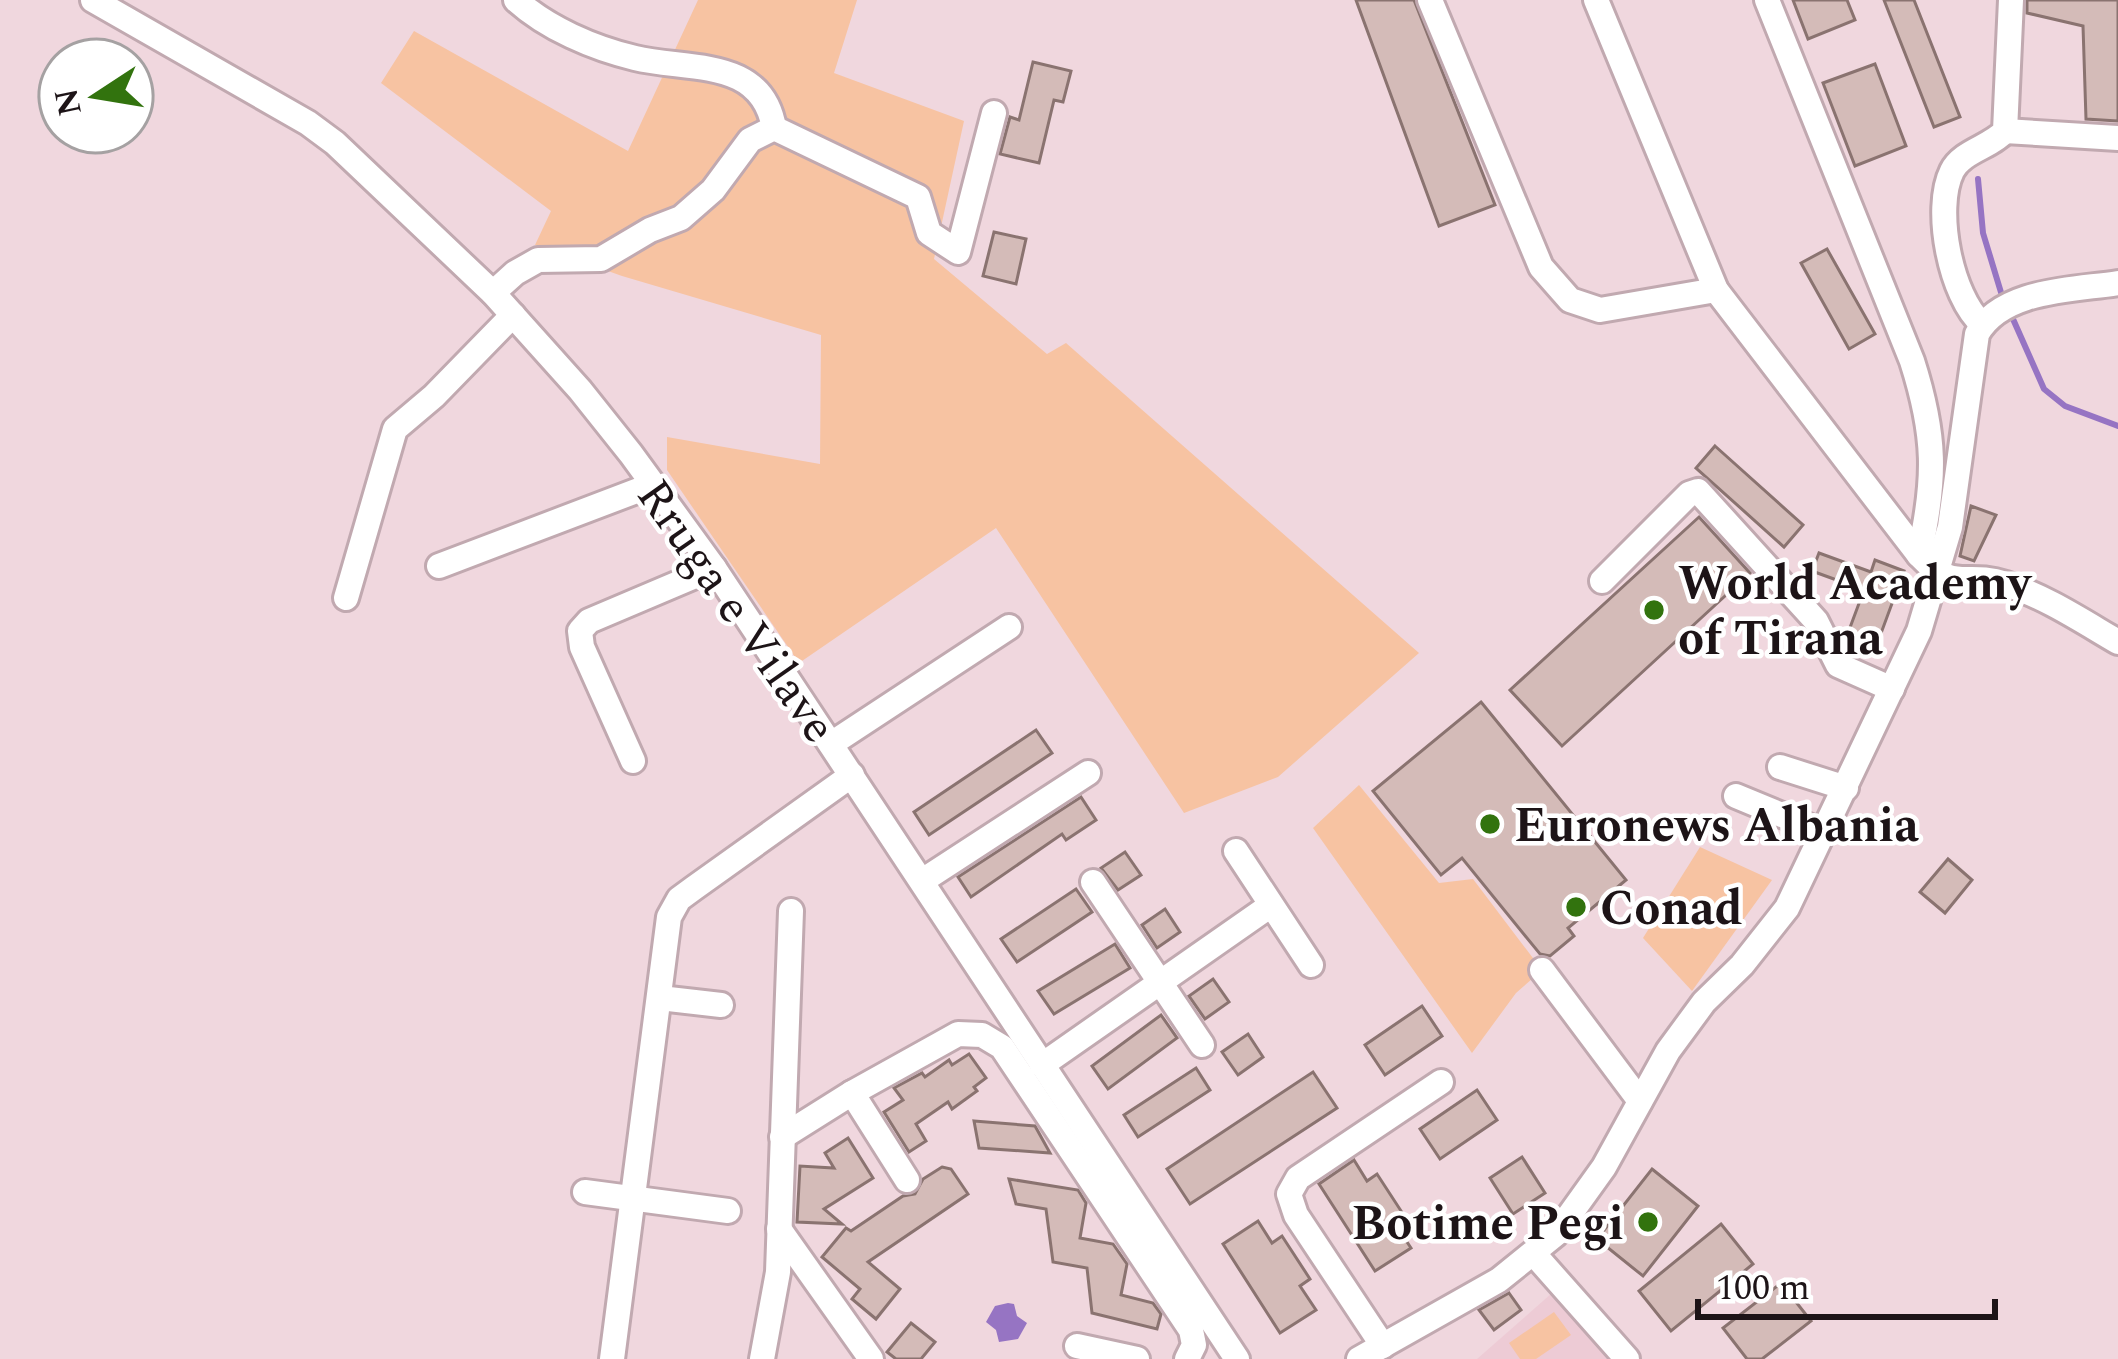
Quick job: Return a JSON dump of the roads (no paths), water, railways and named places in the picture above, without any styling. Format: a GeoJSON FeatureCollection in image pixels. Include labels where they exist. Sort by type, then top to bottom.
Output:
{"type":"FeatureCollection","features":[{"type":"Feature","properties":{"kind":"street","name":"Rruga e Vilave"},"geometry":{"type":"LineString","coordinates":[[93,0],[308,123],[362,166],[493,293],[594,407],[714,568],[1237,1359]]}},
{"type":"Feature","properties":{"kind":"street"},"geometry":{"type":"LineString","coordinates":[[516,0],[543,23],[632,57],[742,78],[771,109],[774,128]]}},
{"type":"Feature","properties":{"kind":"street"},"geometry":{"type":"LineString","coordinates":[[1430,0],[1541,267],[1570,300],[1600,310],[1716,290]]}},
{"type":"Feature","properties":{"kind":"street"},"geometry":{"type":"LineString","coordinates":[[1596,0],[1716,290],[1927,563],[1953,581],[2008,584],[2118,641]]}},
{"type":"Feature","properties":{"kind":"street"},"geometry":{"type":"LineString","coordinates":[[1359,1359],[1498,1280],[1534,1254],[1577,1210],[1668,1051],[1704,1002],[1742,965],[1787,908],[1919,631],[1932,496],[1926,406],[1767,0]]}},
{"type":"Feature","properties":{"kind":"street"},"geometry":{"type":"LineString","coordinates":[[2005,131],[2011,0]]}},
{"type":"Feature","properties":{"kind":"street"},"geometry":{"type":"LineString","coordinates":[[774,128],[919,197],[929,232],[954,253],[961,250],[994,113]]}},
{"type":"Feature","properties":{"kind":"street"},"geometry":{"type":"LineString","coordinates":[[493,293],[538,260],[601,259],[681,218],[713,190],[750,140],[774,128]]}},
{"type":"Feature","properties":{"kind":"street"},"geometry":{"type":"LineString","coordinates":[[1985,322],[1969,312],[1958,290],[1946,226],[1953,167],[2005,131],[2118,138]]}},
{"type":"Feature","properties":{"kind":"street"},"geometry":{"type":"LineString","coordinates":[[1927,563],[1950,527],[1974,350],[1985,322],[2007,306],[2041,295],[2118,284]]}},
{"type":"Feature","properties":{"kind":"street"},"geometry":{"type":"LineString","coordinates":[[346,598],[394,429],[513,315]]}},
{"type":"Feature","properties":{"kind":"street"},"geometry":{"type":"LineString","coordinates":[[439,566],[652,485]]}},
{"type":"Feature","properties":{"kind":"street"},"geometry":{"type":"LineString","coordinates":[[1602,581],[1689,494],[1699,490],[1816,621],[1838,665],[1892,688]]}},
{"type":"Feature","properties":{"kind":"street"},"geometry":{"type":"LineString","coordinates":[[633,760],[581,647],[580,631],[589,621],[714,568]]}},
{"type":"Feature","properties":{"kind":"street"},"geometry":{"type":"LineString","coordinates":[[831,744],[1009,627]]}},
{"type":"Feature","properties":{"kind":"street"},"geometry":{"type":"LineString","coordinates":[[1780,767],[1846,788]]}},
{"type":"Feature","properties":{"kind":"street"},"geometry":{"type":"LineString","coordinates":[[922,881],[1088,773]]}},
{"type":"Feature","properties":{"kind":"street"},"geometry":{"type":"LineString","coordinates":[[612,1359],[667,928],[679,899],[852,775]]}},
{"type":"Feature","properties":{"kind":"street"},"geometry":{"type":"LineString","coordinates":[[1736,796],[1823,832]]}},
{"type":"Feature","properties":{"kind":"street"},"geometry":{"type":"LineString","coordinates":[[1235,851],[1311,965]]}},
{"type":"Feature","properties":{"kind":"street"},"geometry":{"type":"LineString","coordinates":[[1093,882],[1202,1045]]}},
{"type":"Feature","properties":{"kind":"street"},"geometry":{"type":"LineString","coordinates":[[1042,1065],[1271,905]]}},
{"type":"Feature","properties":{"kind":"street"},"geometry":{"type":"LineString","coordinates":[[762,1359],[777,1286],[791,911]]}},
{"type":"Feature","properties":{"kind":"street"},"geometry":{"type":"LineString","coordinates":[[1542,970],[1640,1100]]}},
{"type":"Feature","properties":{"kind":"street"},"geometry":{"type":"LineString","coordinates":[[660,998],[721,1005]]}},
{"type":"Feature","properties":{"kind":"street"},"geometry":{"type":"LineString","coordinates":[[982,1035],[1007,1010]]}},
{"type":"Feature","properties":{"kind":"street"},"geometry":{"type":"LineString","coordinates":[[782,1137],[958,1034],[982,1035],[1002,1047],[1191,1330],[1194,1345],[1187,1359]]}},
{"type":"Feature","properties":{"kind":"street"},"geometry":{"type":"LineString","coordinates":[[1383,1346],[1296,1215],[1289,1194],[1298,1178],[1441,1082]]}},
{"type":"Feature","properties":{"kind":"street"},"geometry":{"type":"LineString","coordinates":[[852,1093],[908,1180]]}},
{"type":"Feature","properties":{"kind":"street"},"geometry":{"type":"LineString","coordinates":[[585,1192],[728,1211]]}},
{"type":"Feature","properties":{"kind":"street"},"geometry":{"type":"LineString","coordinates":[[779,1229],[871,1359]]}},
{"type":"Feature","properties":{"kind":"street"},"geometry":{"type":"LineString","coordinates":[[1534,1254],[1627,1359]]}},
{"type":"Feature","properties":{"kind":"street"},"geometry":{"type":"LineString","coordinates":[[1077,1346],[1137,1359]]}},
{"type":"Feature","properties":{"kind":"waterway"},"geometry":{"type":"LineString","coordinates":[[1978,179],[1983,233],[2003,299]]}},
{"type":"Feature","properties":{"kind":"waterway"},"geometry":{"type":"LineString","coordinates":[[2009,310],[2044,389],[2065,406],[2118,426]]}},
{"type":"Feature","properties":{"kind":"place","name":"World Academy of Tirana"},"geometry":{"type":"Point","coordinates":[1654,610]}},
{"type":"Feature","properties":{"kind":"place","name":"Euronews Albania"},"geometry":{"type":"Point","coordinates":[1490,824]}},
{"type":"Feature","properties":{"kind":"place","name":"Conad"},"geometry":{"type":"Point","coordinates":[1576,907]}},
{"type":"Feature","properties":{"kind":"place","name":"Botime Pegi"},"geometry":{"type":"Point","coordinates":[1648,1222]}}]}
